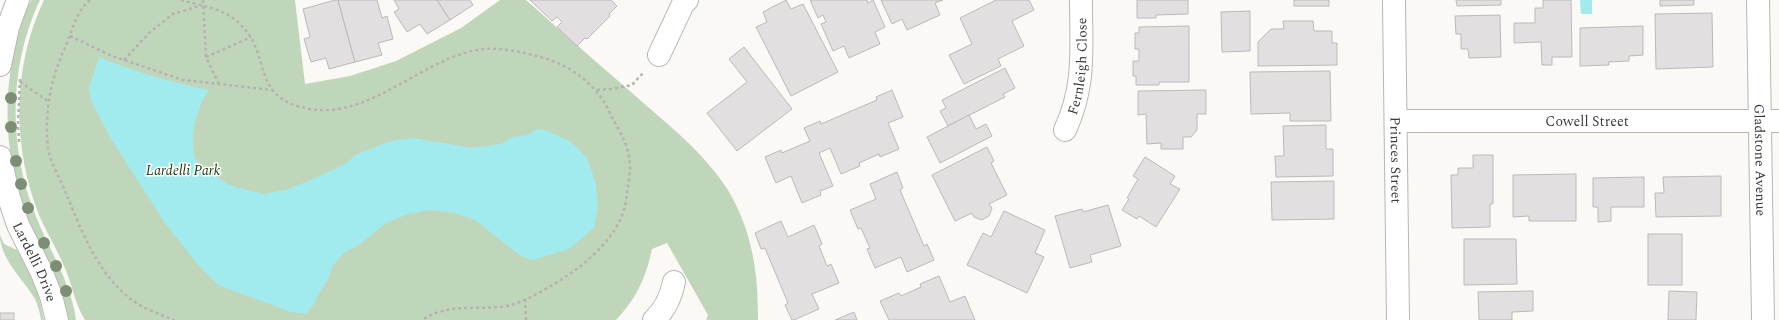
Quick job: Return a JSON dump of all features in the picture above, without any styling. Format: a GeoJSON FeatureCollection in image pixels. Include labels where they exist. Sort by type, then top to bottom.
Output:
{"type":"FeatureCollection","features":[{"type":"Feature","properties":{"kind":"street"},"geometry":{"type":"LineString","coordinates":[[0,65],[8,27],[18,0]]}},
{"type":"Feature","properties":{"kind":"street"},"geometry":{"type":"LineString","coordinates":[[659,55],[683,4],[687,0]]}},
{"type":"Feature","properties":{"kind":"street","name":"Fernleigh Close"},"geometry":{"type":"LineString","coordinates":[[1065,130],[1072,117],[1080,86],[1082,71],[1081,0]]}},
{"type":"Feature","properties":{"kind":"street","name":"Princes Street"},"geometry":{"type":"LineString","coordinates":[[1394,0],[1398,320]]}},
{"type":"Feature","properties":{"kind":"street","name":"Gladstone Avenue"},"geometry":{"type":"LineString","coordinates":[[1758,0],[1770,120],[1763,320]]}},
{"type":"Feature","properties":{"kind":"street","name":"Cowell Street"},"geometry":{"type":"LineString","coordinates":[[1396,121],[1770,120]]}},
{"type":"Feature","properties":{"kind":"street","name":"Lardelli Drive"},"geometry":{"type":"LineString","coordinates":[[0,157],[9,198],[16,218],[42,273],[51,296],[57,320]]}},
{"type":"Feature","properties":{"kind":"street"},"geometry":{"type":"LineString","coordinates":[[654,320],[665,308],[671,296],[674,282]]}},
{"type":"Feature","properties":{"kind":"path"},"geometry":{"type":"LineString","coordinates":[[90,0],[80,11],[58,62],[48,100],[46,129],[48,151],[90,249],[103,269],[124,293],[143,307],[174,320]]}},
{"type":"Feature","properties":{"kind":"path"},"geometry":{"type":"LineString","coordinates":[[182,0],[203,5],[228,15],[240,24],[251,37],[258,52],[263,74],[272,90],[282,99],[297,106],[324,110],[354,105],[383,94],[422,72],[459,55],[491,49],[508,49],[561,64],[596,90],[623,135],[628,149],[630,174],[625,206],[615,227],[605,242],[592,256],[558,281],[512,305],[448,309],[422,320]]}},
{"type":"Feature","properties":{"kind":"path"},"geometry":{"type":"LineString","coordinates":[[203,0],[206,57],[219,84]]}},
{"type":"Feature","properties":{"kind":"path"},"geometry":{"type":"LineString","coordinates":[[124,60],[150,32],[173,14],[203,5]]}},
{"type":"Feature","properties":{"kind":"path"},"geometry":{"type":"LineString","coordinates":[[70,36],[124,60],[183,80],[272,90]]}},
{"type":"Feature","properties":{"kind":"path"},"geometry":{"type":"LineString","coordinates":[[206,57],[251,37]]}},
{"type":"Feature","properties":{"kind":"path"},"geometry":{"type":"LineString","coordinates":[[596,90],[611,90],[632,85],[659,55]]}},
{"type":"Feature","properties":{"kind":"path"},"geometry":{"type":"LineString","coordinates":[[20,76],[18,124],[20,148]]}},
{"type":"Feature","properties":{"kind":"path"},"geometry":{"type":"LineString","coordinates":[[20,82],[48,100]]}},
{"type":"Feature","properties":{"kind":"path"},"geometry":{"type":"LineString","coordinates":[[525,299],[526,320]]}},
{"type":"Feature","properties":{"kind":"green space"},"geometry":{"type":"Polygon","coordinates":[[[31,0],[40,0],[29,26],[17,81],[17,137],[27,193],[42,232],[60,268],[70,293],[76,320],[68,320],[62,294],[29,222],[19,196],[9,140],[9,82],[21,26],[31,0]]]}},
{"type":"Feature","properties":{"kind":"green space","name":"Lardelli Park"},"geometry":{"type":"Polygon","coordinates":[[[44,0],[295,0],[305,84],[350,76],[396,61],[461,28],[500,0],[526,0],[678,133],[708,163],[721,180],[732,197],[750,241],[755,267],[758,320],[706,320],[708,315],[667,243],[652,249],[647,269],[635,296],[616,320],[85,320],[78,307],[66,271],[39,215],[30,189],[20,135],[19,107],[21,80],[33,26],[44,0]]]}},
{"type":"Feature","properties":{"kind":"green space"},"geometry":{"type":"Polygon","coordinates":[[[0,235],[4,244],[17,250],[30,274],[38,293],[44,320],[41,320],[35,299],[8,261],[1,244],[0,235]]]}},
{"type":"Feature","properties":{"kind":"water"},"geometry":{"type":"Polygon","coordinates":[[[1580,0],[1592,0],[1592,14],[1581,14],[1580,0]]]}},
{"type":"Feature","properties":{"kind":"water"},"geometry":{"type":"Polygon","coordinates":[[[99,57],[153,76],[209,90],[202,101],[196,118],[193,134],[194,157],[203,168],[229,185],[263,194],[285,190],[345,164],[357,154],[391,141],[412,138],[473,148],[501,144],[512,137],[527,135],[537,129],[545,130],[569,141],[578,148],[588,160],[596,184],[598,207],[594,228],[569,249],[533,260],[521,256],[475,220],[455,213],[431,210],[408,214],[386,223],[359,245],[345,252],[333,265],[328,279],[314,304],[306,314],[291,312],[218,285],[200,267],[165,223],[111,139],[91,100],[89,88],[99,57]]]}},
{"type":"Feature","properties":{"kind":"building"},"geometry":{"type":"Polygon","coordinates":[[[338,0],[355,62],[329,69],[326,58],[311,62],[304,39],[310,37],[303,9],[338,0]]]}},
{"type":"Feature","properties":{"kind":"building"},"geometry":{"type":"Polygon","coordinates":[[[338,0],[377,0],[382,18],[387,16],[393,39],[378,43],[382,55],[355,62],[338,0]]]}},
{"type":"Feature","properties":{"kind":"building"},"geometry":{"type":"Polygon","coordinates":[[[394,0],[437,0],[450,20],[427,34],[420,24],[407,32],[394,12],[399,9],[394,0]]]}},
{"type":"Feature","properties":{"kind":"building"},"geometry":{"type":"Polygon","coordinates":[[[437,0],[470,0],[473,5],[450,20],[437,0]]]}},
{"type":"Feature","properties":{"kind":"building"},"geometry":{"type":"Polygon","coordinates":[[[530,0],[611,0],[617,6],[609,14],[610,16],[587,39],[585,38],[577,46],[557,27],[562,22],[557,17],[552,21],[530,0]]]}},
{"type":"Feature","properties":{"kind":"building"},"geometry":{"type":"Polygon","coordinates":[[[786,0],[791,9],[803,4],[838,72],[791,96],[756,27],[767,22],[763,12],[786,0]]]}},
{"type":"Feature","properties":{"kind":"building"},"geometry":{"type":"Polygon","coordinates":[[[810,0],[867,0],[868,3],[873,0],[885,27],[875,32],[880,44],[849,58],[844,46],[833,51],[821,24],[826,22],[823,15],[818,18],[810,0]]]}},
{"type":"Feature","properties":{"kind":"building"},"geometry":{"type":"Polygon","coordinates":[[[881,0],[943,0],[935,3],[940,15],[907,30],[902,19],[892,24],[881,0]]]}},
{"type":"Feature","properties":{"kind":"building"},"geometry":{"type":"Polygon","coordinates":[[[996,0],[1029,0],[1034,10],[1012,21],[1024,46],[998,59],[1001,66],[964,84],[949,55],[972,44],[960,18],[996,0]]]}},
{"type":"Feature","properties":{"kind":"building"},"geometry":{"type":"Polygon","coordinates":[[[1137,0],[1188,0],[1188,14],[1156,15],[1156,18],[1137,18],[1137,0]]]}},
{"type":"Feature","properties":{"kind":"building"},"geometry":{"type":"Polygon","coordinates":[[[1294,0],[1329,0],[1329,6],[1294,6],[1294,0]]]}},
{"type":"Feature","properties":{"kind":"building"},"geometry":{"type":"Polygon","coordinates":[[[1456,0],[1501,0],[1501,5],[1457,6],[1456,0]]]}},
{"type":"Feature","properties":{"kind":"building"},"geometry":{"type":"Polygon","coordinates":[[[1543,0],[1571,0],[1572,57],[1552,57],[1552,65],[1542,65],[1541,42],[1514,43],[1514,23],[1535,23],[1535,8],[1543,8],[1543,0]]]}},
{"type":"Feature","properties":{"kind":"building"},"geometry":{"type":"Polygon","coordinates":[[[1660,0],[1694,0],[1694,5],[1660,6],[1660,0]]]}},
{"type":"Feature","properties":{"kind":"building"},"geometry":{"type":"Polygon","coordinates":[[[1250,11],[1250,51],[1222,52],[1221,12],[1250,11]]]}},
{"type":"Feature","properties":{"kind":"building"},"geometry":{"type":"Polygon","coordinates":[[[1712,13],[1713,67],[1656,69],[1655,14],[1712,13]]]}},
{"type":"Feature","properties":{"kind":"building"},"geometry":{"type":"Polygon","coordinates":[[[1500,15],[1501,57],[1469,58],[1468,49],[1461,49],[1461,34],[1456,34],[1455,16],[1500,15]]]}},
{"type":"Feature","properties":{"kind":"building"},"geometry":{"type":"Polygon","coordinates":[[[1283,21],[1313,21],[1314,31],[1332,31],[1332,43],[1337,43],[1337,65],[1258,66],[1258,42],[1271,29],[1284,29],[1283,21]]]}},
{"type":"Feature","properties":{"kind":"building"},"geometry":{"type":"Polygon","coordinates":[[[1189,26],[1189,82],[1159,82],[1159,85],[1136,85],[1136,76],[1133,76],[1133,61],[1139,61],[1139,49],[1135,49],[1135,33],[1139,33],[1139,27],[1189,26]]]}},
{"type":"Feature","properties":{"kind":"building"},"geometry":{"type":"Polygon","coordinates":[[[1643,26],[1643,55],[1629,56],[1629,61],[1608,62],[1609,65],[1580,66],[1580,28],[1643,26]]]}},
{"type":"Feature","properties":{"kind":"building"},"geometry":{"type":"Polygon","coordinates":[[[744,47],[792,109],[737,151],[707,113],[747,82],[729,59],[744,47]]]}},
{"type":"Feature","properties":{"kind":"building"},"geometry":{"type":"Polygon","coordinates":[[[1005,68],[1015,88],[1003,94],[1005,97],[948,126],[940,111],[946,108],[942,100],[1005,68]]]}},
{"type":"Feature","properties":{"kind":"building"},"geometry":{"type":"Polygon","coordinates":[[[1330,71],[1331,121],[1290,121],[1290,113],[1251,114],[1250,72],[1330,71]]]}},
{"type":"Feature","properties":{"kind":"building"},"geometry":{"type":"Polygon","coordinates":[[[892,90],[903,117],[888,123],[899,149],[880,157],[879,154],[859,163],[860,166],[841,174],[830,148],[819,153],[833,186],[820,191],[821,195],[802,203],[791,176],[776,183],[765,157],[781,150],[782,153],[810,141],[804,128],[820,121],[821,124],[877,100],[876,97],[892,90]]]}},
{"type":"Feature","properties":{"kind":"building"},"geometry":{"type":"Polygon","coordinates":[[[1206,90],[1206,114],[1197,114],[1197,130],[1191,137],[1183,137],[1183,149],[1161,149],[1161,143],[1147,144],[1146,114],[1138,115],[1138,91],[1206,90]]]}},
{"type":"Feature","properties":{"kind":"building"},"geometry":{"type":"Polygon","coordinates":[[[969,115],[976,129],[986,124],[992,136],[940,163],[927,137],[969,115]]]}},
{"type":"Feature","properties":{"kind":"building"},"geometry":{"type":"Polygon","coordinates":[[[1326,125],[1326,149],[1333,149],[1333,176],[1276,177],[1275,156],[1284,156],[1283,126],[1326,125]]]}},
{"type":"Feature","properties":{"kind":"building"},"geometry":{"type":"Polygon","coordinates":[[[987,147],[994,161],[991,163],[1007,195],[989,204],[992,208],[989,216],[982,220],[974,217],[972,213],[955,221],[932,175],[987,147]]]}},
{"type":"Feature","properties":{"kind":"building"},"geometry":{"type":"Polygon","coordinates":[[[1473,155],[1493,155],[1493,204],[1490,204],[1490,227],[1452,228],[1451,175],[1458,175],[1458,168],[1473,168],[1473,155]]]}},
{"type":"Feature","properties":{"kind":"building"},"geometry":{"type":"Polygon","coordinates":[[[1145,157],[1175,176],[1170,184],[1180,189],[1156,227],[1139,216],[1137,219],[1122,210],[1138,179],[1133,176],[1145,157]]]}},
{"type":"Feature","properties":{"kind":"building"},"geometry":{"type":"Polygon","coordinates":[[[897,172],[903,188],[900,190],[924,246],[927,244],[934,260],[907,272],[901,257],[875,268],[867,249],[870,248],[861,228],[858,229],[850,210],[876,199],[870,184],[897,172]]]}},
{"type":"Feature","properties":{"kind":"building"},"geometry":{"type":"Polygon","coordinates":[[[1576,174],[1576,221],[1529,221],[1529,216],[1513,217],[1513,175],[1576,174]]]}},
{"type":"Feature","properties":{"kind":"building"},"geometry":{"type":"Polygon","coordinates":[[[1721,176],[1721,216],[1656,217],[1655,193],[1664,193],[1663,177],[1721,176]]]}},
{"type":"Feature","properties":{"kind":"building"},"geometry":{"type":"Polygon","coordinates":[[[1644,177],[1644,207],[1611,207],[1611,221],[1598,222],[1598,207],[1593,207],[1593,178],[1644,177]]]}},
{"type":"Feature","properties":{"kind":"building"},"geometry":{"type":"Polygon","coordinates":[[[1334,181],[1334,219],[1272,220],[1271,182],[1334,181]]]}},
{"type":"Feature","properties":{"kind":"building"},"geometry":{"type":"Polygon","coordinates":[[[1108,205],[1121,246],[1090,255],[1092,262],[1070,268],[1055,216],[1082,209],[1083,212],[1108,205]]]}},
{"type":"Feature","properties":{"kind":"building"},"geometry":{"type":"Polygon","coordinates":[[[1004,211],[1045,230],[1035,253],[1044,257],[1027,293],[967,265],[983,233],[991,237],[1004,211]]]}},
{"type":"Feature","properties":{"kind":"building"},"geometry":{"type":"Polygon","coordinates":[[[781,221],[788,237],[814,225],[822,244],[819,246],[827,266],[831,264],[839,283],[812,294],[819,309],[794,320],[792,320],[785,305],[788,303],[765,248],[761,249],[755,233],[781,221]]]}},
{"type":"Feature","properties":{"kind":"building"},"geometry":{"type":"Polygon","coordinates":[[[1648,234],[1682,234],[1682,285],[1648,285],[1648,234]]]}},
{"type":"Feature","properties":{"kind":"building"},"geometry":{"type":"Polygon","coordinates":[[[1464,239],[1516,239],[1517,284],[1464,285],[1464,239]]]}},
{"type":"Feature","properties":{"kind":"building"},"geometry":{"type":"Polygon","coordinates":[[[939,276],[950,302],[965,296],[975,320],[889,320],[880,301],[899,293],[901,296],[921,287],[920,284],[939,276]]]}},
{"type":"Feature","properties":{"kind":"building"},"geometry":{"type":"Polygon","coordinates":[[[1533,291],[1533,311],[1512,312],[1512,320],[1479,320],[1478,292],[1533,291]]]}},
{"type":"Feature","properties":{"kind":"building"},"geometry":{"type":"Polygon","coordinates":[[[1669,291],[1697,292],[1696,320],[1668,320],[1669,291]]]}},
{"type":"Feature","properties":{"kind":"building"},"geometry":{"type":"Polygon","coordinates":[[[854,312],[857,320],[835,320],[854,312]]]}},
{"type":"Feature","properties":{"kind":"building"},"geometry":{"type":"Polygon","coordinates":[[[0,313],[14,313],[14,320],[0,320],[0,313]]]}}]}
